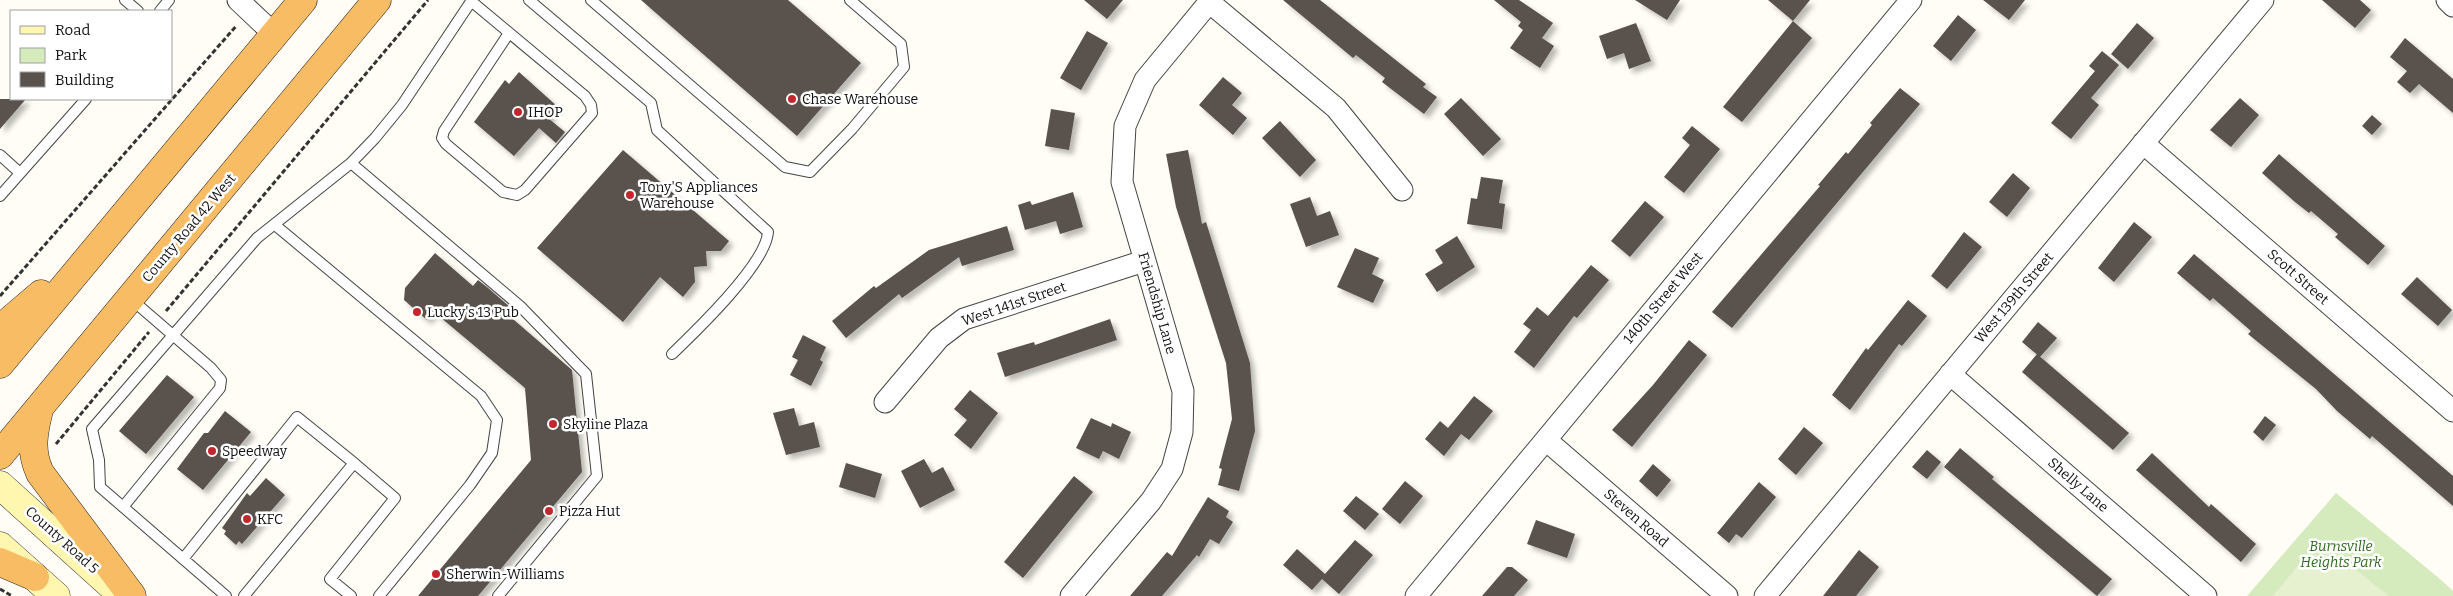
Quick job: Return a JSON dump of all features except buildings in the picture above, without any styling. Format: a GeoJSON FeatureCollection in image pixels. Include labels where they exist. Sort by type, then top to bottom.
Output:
{"type":"FeatureCollection","features":[{"type":"Feature","properties":{"kind":"highway"},"geometry":{"type":"LineString","coordinates":[[0,364],[303,0]]}},
{"type":"Feature","properties":{"kind":"highway","name":"County Road 42 West"},"geometry":{"type":"LineString","coordinates":[[0,455],[377,0]]}},
{"type":"Feature","properties":{"kind":"highway"},"geometry":{"type":"LineString","coordinates":[[0,329],[94,250]]}},
{"type":"Feature","properties":{"kind":"highway"},"geometry":{"type":"LineString","coordinates":[[40,408],[32,445],[34,461],[40,473],[132,596]]}},
{"type":"Feature","properties":{"kind":"highway"},"geometry":{"type":"LineString","coordinates":[[0,562],[35,578]]}},
{"type":"Feature","properties":{"kind":"main road","name":"County Road 5"},"geometry":{"type":"LineString","coordinates":[[0,485],[123,596]]}},
{"type":"Feature","properties":{"kind":"main road"},"geometry":{"type":"LineString","coordinates":[[0,546],[56,596]]}},
{"type":"Feature","properties":{"kind":"street","name":"140th Street West"},"geometry":{"type":"LineString","coordinates":[[1416,596],[1911,0]]}},
{"type":"Feature","properties":{"kind":"street","name":"West 139th Street"},"geometry":{"type":"LineString","coordinates":[[1764,596],[2263,0]]}},
{"type":"Feature","properties":{"kind":"street"},"geometry":{"type":"LineString","coordinates":[[2447,0],[2453,6]]}},
{"type":"Feature","properties":{"kind":"street","name":"Friendship Lane"},"geometry":{"type":"LineString","coordinates":[[1071,596],[1151,501],[1172,469],[1182,432],[1183,391],[1122,182],[1125,126],[1145,80],[1210,1],[1336,108],[1402,190]]}},
{"type":"Feature","properties":{"kind":"street"},"geometry":{"type":"LineString","coordinates":[[243,6],[274,34]]}},
{"type":"Feature","properties":{"kind":"street","name":"Scott Street"},"geometry":{"type":"LineString","coordinates":[[2143,143],[2453,411]]}},
{"type":"Feature","properties":{"kind":"street","name":"West 141st Street"},"geometry":{"type":"LineString","coordinates":[[885,402],[938,338],[964,319],[1144,261]]}},
{"type":"Feature","properties":{"kind":"street","name":"Shelly Lane"},"geometry":{"type":"LineString","coordinates":[[1950,374],[2206,596]]}},
{"type":"Feature","properties":{"kind":"street","name":"Steven Road"},"geometry":{"type":"LineString","coordinates":[[1546,440],[1727,596]]}},
{"type":"Feature","properties":{"kind":"lane"},"geometry":{"type":"LineString","coordinates":[[125,0],[137,10]]}},
{"type":"Feature","properties":{"kind":"lane"},"geometry":{"type":"LineString","coordinates":[[161,10],[169,0]]}},
{"type":"Feature","properties":{"kind":"lane"},"geometry":{"type":"LineString","coordinates":[[226,596],[100,487],[99,460],[92,429],[257,238],[352,162],[402,105],[471,0],[585,96],[591,105],[592,113],[525,190],[517,195],[503,192],[446,144],[442,138],[444,131],[509,33]]}},
{"type":"Feature","properties":{"kind":"lane"},"geometry":{"type":"LineString","coordinates":[[529,0],[650,103],[657,130],[768,232],[759,258],[704,322],[672,354]]}},
{"type":"Feature","properties":{"kind":"lane"},"geometry":{"type":"LineString","coordinates":[[591,0],[785,167],[810,172],[852,129],[904,67],[901,44],[850,0]]}},
{"type":"Feature","properties":{"kind":"lane"},"geometry":{"type":"LineString","coordinates":[[0,196],[85,100]]}},
{"type":"Feature","properties":{"kind":"lane"},"geometry":{"type":"LineString","coordinates":[[0,156],[20,173]]}},
{"type":"Feature","properties":{"kind":"lane"},"geometry":{"type":"LineString","coordinates":[[352,162],[520,306],[586,374],[597,476],[498,596]]}},
{"type":"Feature","properties":{"kind":"lane"},"geometry":{"type":"LineString","coordinates":[[275,225],[481,396],[497,420],[492,454],[470,485],[379,596]]}},
{"type":"Feature","properties":{"kind":"lane"},"geometry":{"type":"LineString","coordinates":[[123,507],[220,388],[220,380],[211,368],[130,298]]}},
{"type":"Feature","properties":{"kind":"lane"},"geometry":{"type":"LineString","coordinates":[[183,558],[298,417],[395,498],[330,579],[351,596]]}},
{"type":"Feature","properties":{"kind":"lane"},"geometry":{"type":"LineString","coordinates":[[244,596],[354,463]]}},
{"type":"Feature","properties":{"kind":"path"},"geometry":{"type":"LineString","coordinates":[[53,448],[428,0]]}},
{"type":"Feature","properties":{"kind":"path"},"geometry":{"type":"LineString","coordinates":[[172,91],[243,6]]}},
{"type":"Feature","properties":{"kind":"path"},"geometry":{"type":"LineString","coordinates":[[0,296],[164,100]]}},
{"type":"Feature","properties":{"kind":"path"},"geometry":{"type":"LineString","coordinates":[[0,589],[12,596]]}},
{"type":"Feature","properties":{"kind":"green space","name":"Burnsville Heights Park"},"geometry":{"type":"Polygon","coordinates":[[[2336,493],[2440,579],[2453,591],[2453,596],[2247,596],[2336,493]]]}},
{"type":"Feature","properties":{"kind":"green space"},"geometry":{"type":"Polygon","coordinates":[[[2336,554],[2389,596],[2273,596],[2306,556],[2336,554]]]}},
{"type":"Feature","properties":{"kind":"place","name":"Chase Warehouse"},"geometry":{"type":"Point","coordinates":[792,99]}},
{"type":"Feature","properties":{"kind":"place","name":"IHOP"},"geometry":{"type":"Point","coordinates":[518,112]}},
{"type":"Feature","properties":{"kind":"place","name":"Tony'S Appliances Warehouse"},"geometry":{"type":"Point","coordinates":[630,195]}},
{"type":"Feature","properties":{"kind":"place","name":"Lucky's 13 Pub"},"geometry":{"type":"Point","coordinates":[417,312]}},
{"type":"Feature","properties":{"kind":"place","name":"Skyline Plaza"},"geometry":{"type":"Point","coordinates":[553,424]}},
{"type":"Feature","properties":{"kind":"place","name":"Speedway"},"geometry":{"type":"Point","coordinates":[212,451]}},
{"type":"Feature","properties":{"kind":"place","name":"Pizza Hut"},"geometry":{"type":"Point","coordinates":[549,511]}},
{"type":"Feature","properties":{"kind":"place","name":"KFC"},"geometry":{"type":"Point","coordinates":[247,519]}},
{"type":"Feature","properties":{"kind":"place","name":"Sherwin-Williams"},"geometry":{"type":"Point","coordinates":[436,574]}}]}
